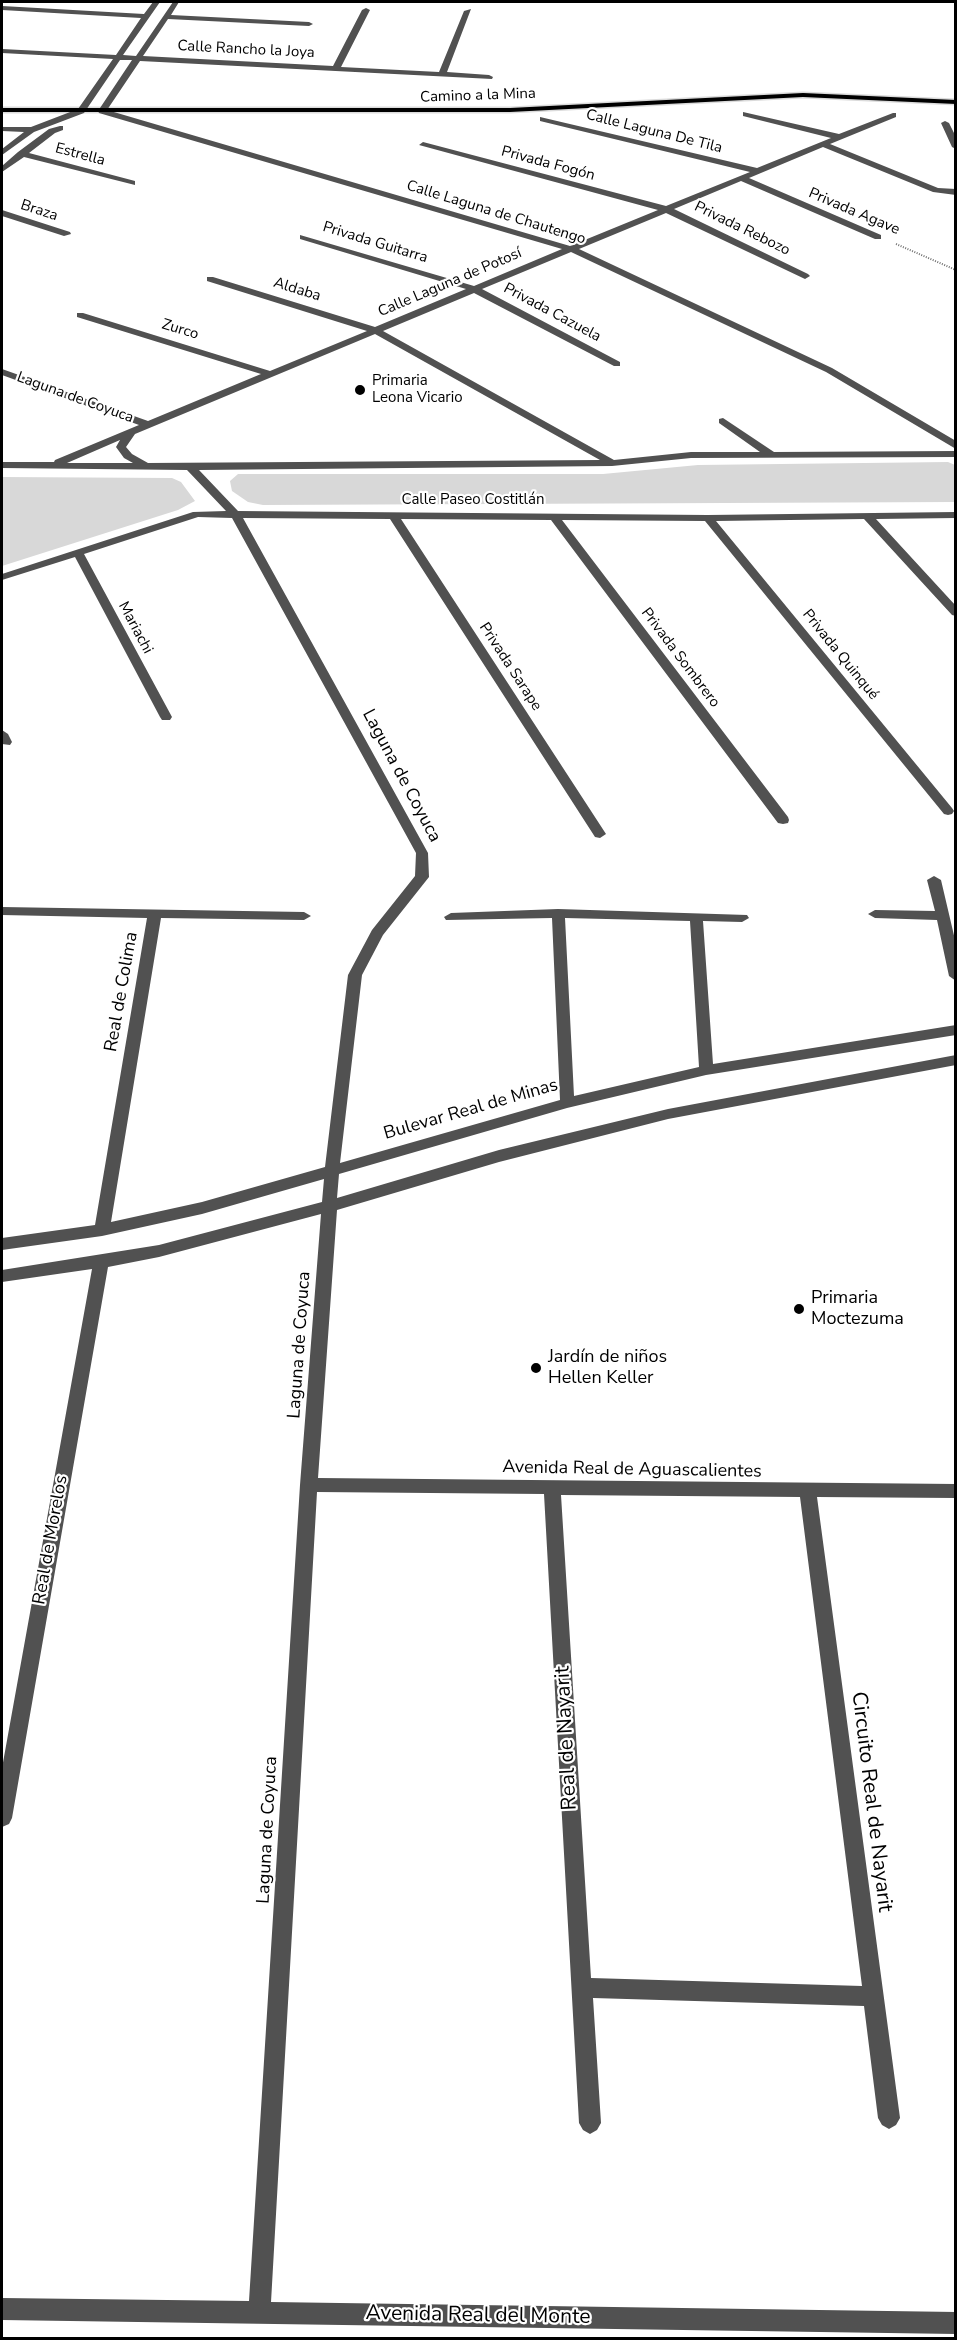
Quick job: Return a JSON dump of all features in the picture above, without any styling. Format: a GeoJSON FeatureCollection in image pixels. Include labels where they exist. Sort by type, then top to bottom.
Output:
{"type":"FeatureCollection","features":[{"type":"Feature","properties":{"kind":"main road","name":"Camino a la Mina"},"geometry":{"type":"LineString","coordinates":[[2,110],[510,110],[803,95],[956,102]]}},
{"type":"Feature","properties":{"kind":"street"},"geometry":{"type":"LineString","coordinates":[[2,153],[32,130],[81,111],[156,2]]}},
{"type":"Feature","properties":{"kind":"street"},"geometry":{"type":"LineString","coordinates":[[2,170],[52,131],[102,111],[176,2]]}},
{"type":"Feature","properties":{"kind":"street"},"geometry":{"type":"LineString","coordinates":[[2,8],[147,16]]}},
{"type":"Feature","properties":{"kind":"street"},"geometry":{"type":"LineString","coordinates":[[336,69],[366,10]]}},
{"type":"Feature","properties":{"kind":"street"},"geometry":{"type":"LineString","coordinates":[[442,75],[468,11]]}},
{"type":"Feature","properties":{"kind":"street"},"geometry":{"type":"LineString","coordinates":[[167,17],[309,24]]}},
{"type":"Feature","properties":{"kind":"street","name":"Calle Rancho la Joya"},"geometry":{"type":"LineString","coordinates":[[2,51],[489,77]]}},
{"type":"Feature","properties":{"kind":"street","name":"Calle Laguna de Chautengo"},"geometry":{"type":"LineString","coordinates":[[102,111],[571,249],[829,370],[956,446]]}},
{"type":"Feature","properties":{"kind":"street"},"geometry":{"type":"LineString","coordinates":[[746,114],[838,137]]}},
{"type":"Feature","properties":{"kind":"street","name":"Calle Laguna de Potosí"},"geometry":{"type":"LineString","coordinates":[[51,465],[893,115]]}},
{"type":"Feature","properties":{"kind":"street","name":"Calle Laguna De Tila"},"geometry":{"type":"LineString","coordinates":[[543,119],[758,171]]}},
{"type":"Feature","properties":{"kind":"street"},"geometry":{"type":"LineString","coordinates":[[945,123],[956,147]]}},
{"type":"Feature","properties":{"kind":"street"},"geometry":{"type":"LineString","coordinates":[[2,129],[52,131]]}},
{"type":"Feature","properties":{"kind":"street"},"geometry":{"type":"LineString","coordinates":[[822,144],[936,190],[956,192]]}},
{"type":"Feature","properties":{"kind":"street","name":"Privada Fogón"},"geometry":{"type":"LineString","coordinates":[[423,145],[666,209]]}},
{"type":"Feature","properties":{"kind":"street","name":"Estrella"},"geometry":{"type":"LineString","coordinates":[[21,154],[132,183]]}},
{"type":"Feature","properties":{"kind":"street","name":"Privada Agave"},"geometry":{"type":"LineString","coordinates":[[741,178],[878,237]]}},
{"type":"Feature","properties":{"kind":"street","name":"Privada Rebozo"},"geometry":{"type":"LineString","coordinates":[[666,209],[805,276]]}},
{"type":"Feature","properties":{"kind":"street","name":"Braza"},"geometry":{"type":"LineString","coordinates":[[2,213],[67,234]]}},
{"type":"Feature","properties":{"kind":"street","name":"Privada Guitarra"},"geometry":{"type":"LineString","coordinates":[[303,237],[474,289]]}},
{"type":"Feature","properties":{"kind":"street","name":"Aldaba"},"geometry":{"type":"LineString","coordinates":[[210,279],[375,330],[612,463]]}},
{"type":"Feature","properties":{"kind":"street","name":"Privada Cazuela"},"geometry":{"type":"LineString","coordinates":[[474,289],[617,364]]}},
{"type":"Feature","properties":{"kind":"street","name":"Zurco"},"geometry":{"type":"LineString","coordinates":[[80,315],[271,374]]}},
{"type":"Feature","properties":{"kind":"street","name":"Laguna de Coyuca"},"geometry":{"type":"LineString","coordinates":[[2,372],[149,424]]}},
{"type":"Feature","properties":{"kind":"street"},"geometry":{"type":"LineString","coordinates":[[723,421],[772,455]]}},
{"type":"Feature","properties":{"kind":"street"},"geometry":{"type":"LineString","coordinates":[[131,432],[121,447],[128,456],[144,465]]}},
{"type":"Feature","properties":{"kind":"street","name":"Calle Paseo Costitlán"},"geometry":{"type":"LineString","coordinates":[[2,465],[190,467],[612,463],[691,455],[956,454]]}},
{"type":"Feature","properties":{"kind":"street","name":"Laguna de Coyuca"},"geometry":{"type":"LineString","coordinates":[[190,467],[236,515],[422,853],[422,877],[377,933],[355,975],[332,1169],[309,1485],[259,2313]]}},
{"type":"Feature","properties":{"kind":"street","name":"Calle Paseo Costitlán"},"geometry":{"type":"LineString","coordinates":[[2,577],[197,514],[708,518],[956,516]]}},
{"type":"Feature","properties":{"kind":"street","name":"Privada Sombrero"},"geometry":{"type":"LineString","coordinates":[[553,515],[783,820]]}},
{"type":"Feature","properties":{"kind":"street","name":"Privada Sarape"},"geometry":{"type":"LineString","coordinates":[[394,516],[600,834]]}},
{"type":"Feature","properties":{"kind":"street"},"geometry":{"type":"LineString","coordinates":[[867,516],[956,613]]}},
{"type":"Feature","properties":{"kind":"street","name":"Privada Quinqué"},"geometry":{"type":"LineString","coordinates":[[708,518],[948,811]]}},
{"type":"Feature","properties":{"kind":"street","name":"Mariachi"},"geometry":{"type":"LineString","coordinates":[[78,553],[166,717]]}},
{"type":"Feature","properties":{"kind":"street"},"geometry":{"type":"LineString","coordinates":[[934,880],[956,976]]}},
{"type":"Feature","properties":{"kind":"street","name":"Real de Colima"},"geometry":{"type":"LineString","coordinates":[[2,911],[155,912],[102,1230]]}},
{"type":"Feature","properties":{"kind":"street"},"geometry":{"type":"LineString","coordinates":[[155,912],[304,916]]}},
{"type":"Feature","properties":{"kind":"street"},"geometry":{"type":"LineString","coordinates":[[558,913],[567,1103]]}},
{"type":"Feature","properties":{"kind":"street"},"geometry":{"type":"LineString","coordinates":[[451,917],[558,913],[742,918]]}},
{"type":"Feature","properties":{"kind":"street"},"geometry":{"type":"LineString","coordinates":[[875,914],[942,916]]}},
{"type":"Feature","properties":{"kind":"street"},"geometry":{"type":"LineString","coordinates":[[696,917],[706,1070]]}},
{"type":"Feature","properties":{"kind":"street","name":"Bulevar Real de Minas"},"geometry":{"type":"LineString","coordinates":[[2,1244],[102,1230],[202,1208],[567,1103],[706,1070],[956,1030]]}},
{"type":"Feature","properties":{"kind":"street"},"geometry":{"type":"LineString","coordinates":[[2,1276],[159,1251],[330,1206],[499,1156],[668,1114],[956,1060]]}},
{"type":"Feature","properties":{"kind":"street","name":"Real de Morelos"},"geometry":{"type":"LineString","coordinates":[[2,1818],[101,1262]]}},
{"type":"Feature","properties":{"kind":"street","name":"Avenida Real de Aguascalientes"},"geometry":{"type":"LineString","coordinates":[[309,1485],[956,1491]]}},
{"type":"Feature","properties":{"kind":"street","name":"Real de Nayarit"},"geometry":{"type":"LineString","coordinates":[[552,1488],[590,2123]]}},
{"type":"Feature","properties":{"kind":"street","name":"Circuito Real de Nayarit"},"geometry":{"type":"LineString","coordinates":[[808,1491],[889,2118]]}},
{"type":"Feature","properties":{"kind":"street"},"geometry":{"type":"LineString","coordinates":[[582,1988],[874,1996]]}},
{"type":"Feature","properties":{"kind":"street","name":"Avenida Real del Monte"},"geometry":{"type":"LineString","coordinates":[[2,2309],[956,2324]]}},
{"type":"Feature","properties":{"kind":"path","name":"Privada Agave"},"geometry":{"type":"LineString","coordinates":[[878,237],[956,270]]}},
{"type":"Feature","properties":{"kind":"shaded area"},"geometry":{"type":"Polygon","coordinates":[[[948,462],[955,465],[955,502],[263,505],[248,502],[232,491],[230,481],[238,474],[603,474],[698,465],[948,462]]]}},
{"type":"Feature","properties":{"kind":"shaded area"},"geometry":{"type":"Polygon","coordinates":[[[2,477],[172,478],[181,482],[195,501],[178,510],[2,566],[2,477]]]}},
{"type":"Feature","properties":{"kind":"place","name":"Primaria Leona Vicario"},"geometry":{"type":"Point","coordinates":[360,390]}},
{"type":"Feature","properties":{"kind":"place","name":"Primaria Moctezuma"},"geometry":{"type":"Point","coordinates":[799,1309]}},
{"type":"Feature","properties":{"kind":"place","name":"Jardín de niños Hellen Keller"},"geometry":{"type":"Point","coordinates":[536,1368]}}]}
